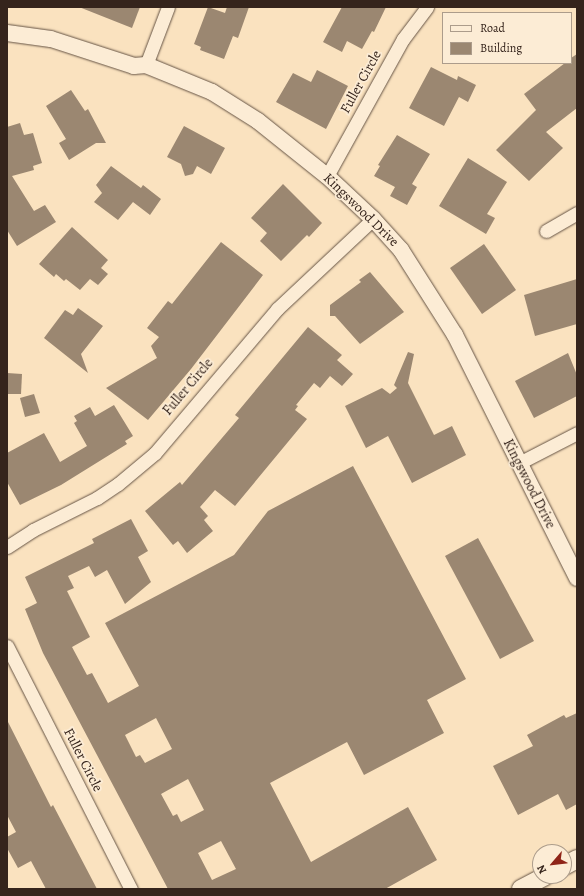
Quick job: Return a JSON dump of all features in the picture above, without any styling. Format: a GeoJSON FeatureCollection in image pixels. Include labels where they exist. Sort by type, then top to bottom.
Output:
{"type":"FeatureCollection","features":[{"type":"Feature","properties":{"kind":"main road"},"geometry":{"type":"LineString","coordinates":[[521,889],[532,883]]}},
{"type":"Feature","properties":{"kind":"street"},"geometry":{"type":"LineString","coordinates":[[146,65],[168,7]]}},
{"type":"Feature","properties":{"kind":"street","name":"Fuller Circle"},"geometry":{"type":"LineString","coordinates":[[327,176],[404,40],[427,7]]}},
{"type":"Feature","properties":{"kind":"street","name":"Kingswood Drive"},"geometry":{"type":"LineString","coordinates":[[7,33],[51,39],[134,66],[146,65],[212,92],[258,121],[327,176],[373,219],[401,250],[455,335],[577,578]]}},
{"type":"Feature","properties":{"kind":"street"},"geometry":{"type":"LineString","coordinates":[[546,231],[577,213]]}},
{"type":"Feature","properties":{"kind":"street","name":"Fuller Circle"},"geometry":{"type":"LineString","coordinates":[[7,547],[33,530],[97,498],[118,484],[155,453],[277,309],[373,219]]}},
{"type":"Feature","properties":{"kind":"street"},"geometry":{"type":"LineString","coordinates":[[519,463],[577,433]]}},
{"type":"Feature","properties":{"kind":"street","name":"Fuller Circle"},"geometry":{"type":"LineString","coordinates":[[7,646],[131,889]]}},
{"type":"Feature","properties":{"kind":"building"},"geometry":{"type":"Polygon","coordinates":[[[79,7],[140,7],[132,28],[79,7]]]}},
{"type":"Feature","properties":{"kind":"building"},"geometry":{"type":"Polygon","coordinates":[[[208,7],[225,13],[227,7],[249,7],[238,38],[233,36],[224,59],[200,50],[201,47],[194,44],[208,7]]]}},
{"type":"Feature","properties":{"kind":"building"},"geometry":{"type":"Polygon","coordinates":[[[342,7],[386,7],[374,32],[372,31],[362,49],[347,41],[342,52],[323,42],[342,7]]]}},
{"type":"Feature","properties":{"kind":"building"},"geometry":{"type":"Polygon","coordinates":[[[577,54],[577,108],[546,132],[563,148],[529,181],[496,150],[536,110],[524,94],[564,64],[572,64],[572,57],[577,54]]]}},
{"type":"Feature","properties":{"kind":"building"},"geometry":{"type":"Polygon","coordinates":[[[431,67],[457,80],[458,76],[476,85],[468,102],[459,97],[444,126],[409,108],[431,67]]]}},
{"type":"Feature","properties":{"kind":"building"},"geometry":{"type":"Polygon","coordinates":[[[317,70],[348,86],[326,129],[276,102],[293,73],[311,82],[317,70]]]}},
{"type":"Feature","properties":{"kind":"building"},"geometry":{"type":"Polygon","coordinates":[[[71,90],[85,111],[88,109],[106,143],[96,143],[69,160],[59,143],[66,139],[46,106],[71,90]]]}},
{"type":"Feature","properties":{"kind":"building"},"geometry":{"type":"Polygon","coordinates":[[[20,123],[24,135],[33,133],[42,163],[33,166],[34,170],[12,176],[34,211],[45,205],[56,222],[17,246],[7,230],[7,127],[20,123]]]}},
{"type":"Feature","properties":{"kind":"building"},"geometry":{"type":"Polygon","coordinates":[[[184,126],[225,148],[211,174],[197,166],[193,174],[185,176],[181,164],[167,157],[184,126]]]}},
{"type":"Feature","properties":{"kind":"building"},"geometry":{"type":"Polygon","coordinates":[[[397,135],[430,154],[412,184],[417,187],[407,205],[390,196],[395,187],[374,176],[380,166],[378,165],[397,135]]]}},
{"type":"Feature","properties":{"kind":"building"},"geometry":{"type":"Polygon","coordinates":[[[468,158],[507,182],[487,214],[495,218],[486,234],[439,206],[468,158]]]}},
{"type":"Feature","properties":{"kind":"building"},"geometry":{"type":"Polygon","coordinates":[[[111,166],[141,188],[143,185],[161,199],[150,215],[133,202],[118,220],[94,202],[102,193],[96,185],[111,166]]]}},
{"type":"Feature","properties":{"kind":"building"},"geometry":{"type":"Polygon","coordinates":[[[283,184],[322,223],[309,237],[307,235],[281,261],[260,241],[267,233],[251,218],[283,184]]]}},
{"type":"Feature","properties":{"kind":"building"},"geometry":{"type":"Polygon","coordinates":[[[72,227],[108,260],[101,268],[108,274],[98,285],[90,279],[80,290],[66,279],[64,281],[56,274],[54,277],[39,264],[72,227]]]}},
{"type":"Feature","properties":{"kind":"building"},"geometry":{"type":"Polygon","coordinates":[[[221,242],[263,275],[191,369],[148,420],[106,388],[157,358],[151,346],[159,337],[147,328],[168,301],[172,304],[221,242]]]}},
{"type":"Feature","properties":{"kind":"building"},"geometry":{"type":"Polygon","coordinates":[[[484,244],[516,290],[482,314],[450,268],[484,244]]]}},
{"type":"Feature","properties":{"kind":"building"},"geometry":{"type":"Polygon","coordinates":[[[370,272],[404,312],[360,344],[335,316],[330,316],[330,305],[361,282],[359,280],[370,272]]]}},
{"type":"Feature","properties":{"kind":"building"},"geometry":{"type":"Polygon","coordinates":[[[577,279],[577,324],[535,336],[524,295],[577,279]]]}},
{"type":"Feature","properties":{"kind":"building"},"geometry":{"type":"Polygon","coordinates":[[[78,308],[103,326],[81,354],[88,373],[44,338],[65,310],[73,315],[78,308]]]}},
{"type":"Feature","properties":{"kind":"building"},"geometry":{"type":"Polygon","coordinates":[[[308,327],[342,355],[337,360],[353,374],[342,386],[330,376],[320,388],[314,383],[296,405],[298,406],[295,410],[307,419],[235,506],[215,490],[200,507],[208,516],[204,520],[213,531],[187,553],[178,541],[173,545],[145,511],[180,482],[182,485],[239,418],[235,415],[308,327]]]}},
{"type":"Feature","properties":{"kind":"building"},"geometry":{"type":"Polygon","coordinates":[[[408,352],[414,354],[408,383],[434,435],[452,426],[466,455],[412,483],[388,436],[366,448],[345,406],[382,388],[390,394],[397,388],[394,385],[408,352]]]}},
{"type":"Feature","properties":{"kind":"building"},"geometry":{"type":"Polygon","coordinates":[[[568,353],[577,375],[577,396],[534,418],[515,381],[568,353]]]}},
{"type":"Feature","properties":{"kind":"building"},"geometry":{"type":"Polygon","coordinates":[[[7,373],[22,374],[21,394],[7,394],[7,373]]]}},
{"type":"Feature","properties":{"kind":"building"},"geometry":{"type":"Polygon","coordinates":[[[34,394],[40,413],[25,417],[20,398],[34,394]]]}},
{"type":"Feature","properties":{"kind":"building"},"geometry":{"type":"Polygon","coordinates":[[[114,405],[133,436],[125,441],[127,444],[61,485],[20,505],[7,482],[7,453],[44,433],[60,462],[87,446],[74,423],[77,421],[74,416],[90,407],[95,416],[114,405]]]}},
{"type":"Feature","properties":{"kind":"building"},"geometry":{"type":"Polygon","coordinates":[[[353,466],[466,679],[427,700],[444,733],[364,775],[347,742],[270,783],[311,862],[408,807],[437,860],[385,889],[168,889],[43,653],[25,609],[37,603],[25,577],[94,543],[92,539],[131,519],[148,551],[138,557],[151,582],[125,604],[107,570],[95,577],[89,566],[68,576],[74,588],[67,591],[90,637],[72,647],[87,675],[92,673],[108,703],[139,686],[105,623],[234,555],[268,511],[353,466]],[[156,718],[125,735],[136,757],[140,755],[145,763],[172,749],[156,718]],[[188,779],[161,794],[173,816],[177,814],[181,822],[204,810],[188,779]],[[221,841],[198,853],[212,880],[236,869],[221,841]]]}},
{"type":"Feature","properties":{"kind":"building"},"geometry":{"type":"Polygon","coordinates":[[[478,538],[534,641],[500,659],[445,556],[478,538]]]}},
{"type":"Feature","properties":{"kind":"building"},"geometry":{"type":"Polygon","coordinates":[[[577,713],[577,804],[566,810],[558,794],[518,815],[493,766],[533,746],[527,735],[564,715],[566,718],[577,713]]]}},
{"type":"Feature","properties":{"kind":"building"},"geometry":{"type":"Polygon","coordinates":[[[7,720],[51,807],[53,805],[97,889],[46,889],[31,861],[18,868],[7,848],[7,837],[16,832],[7,815],[7,720]]]}}]}
